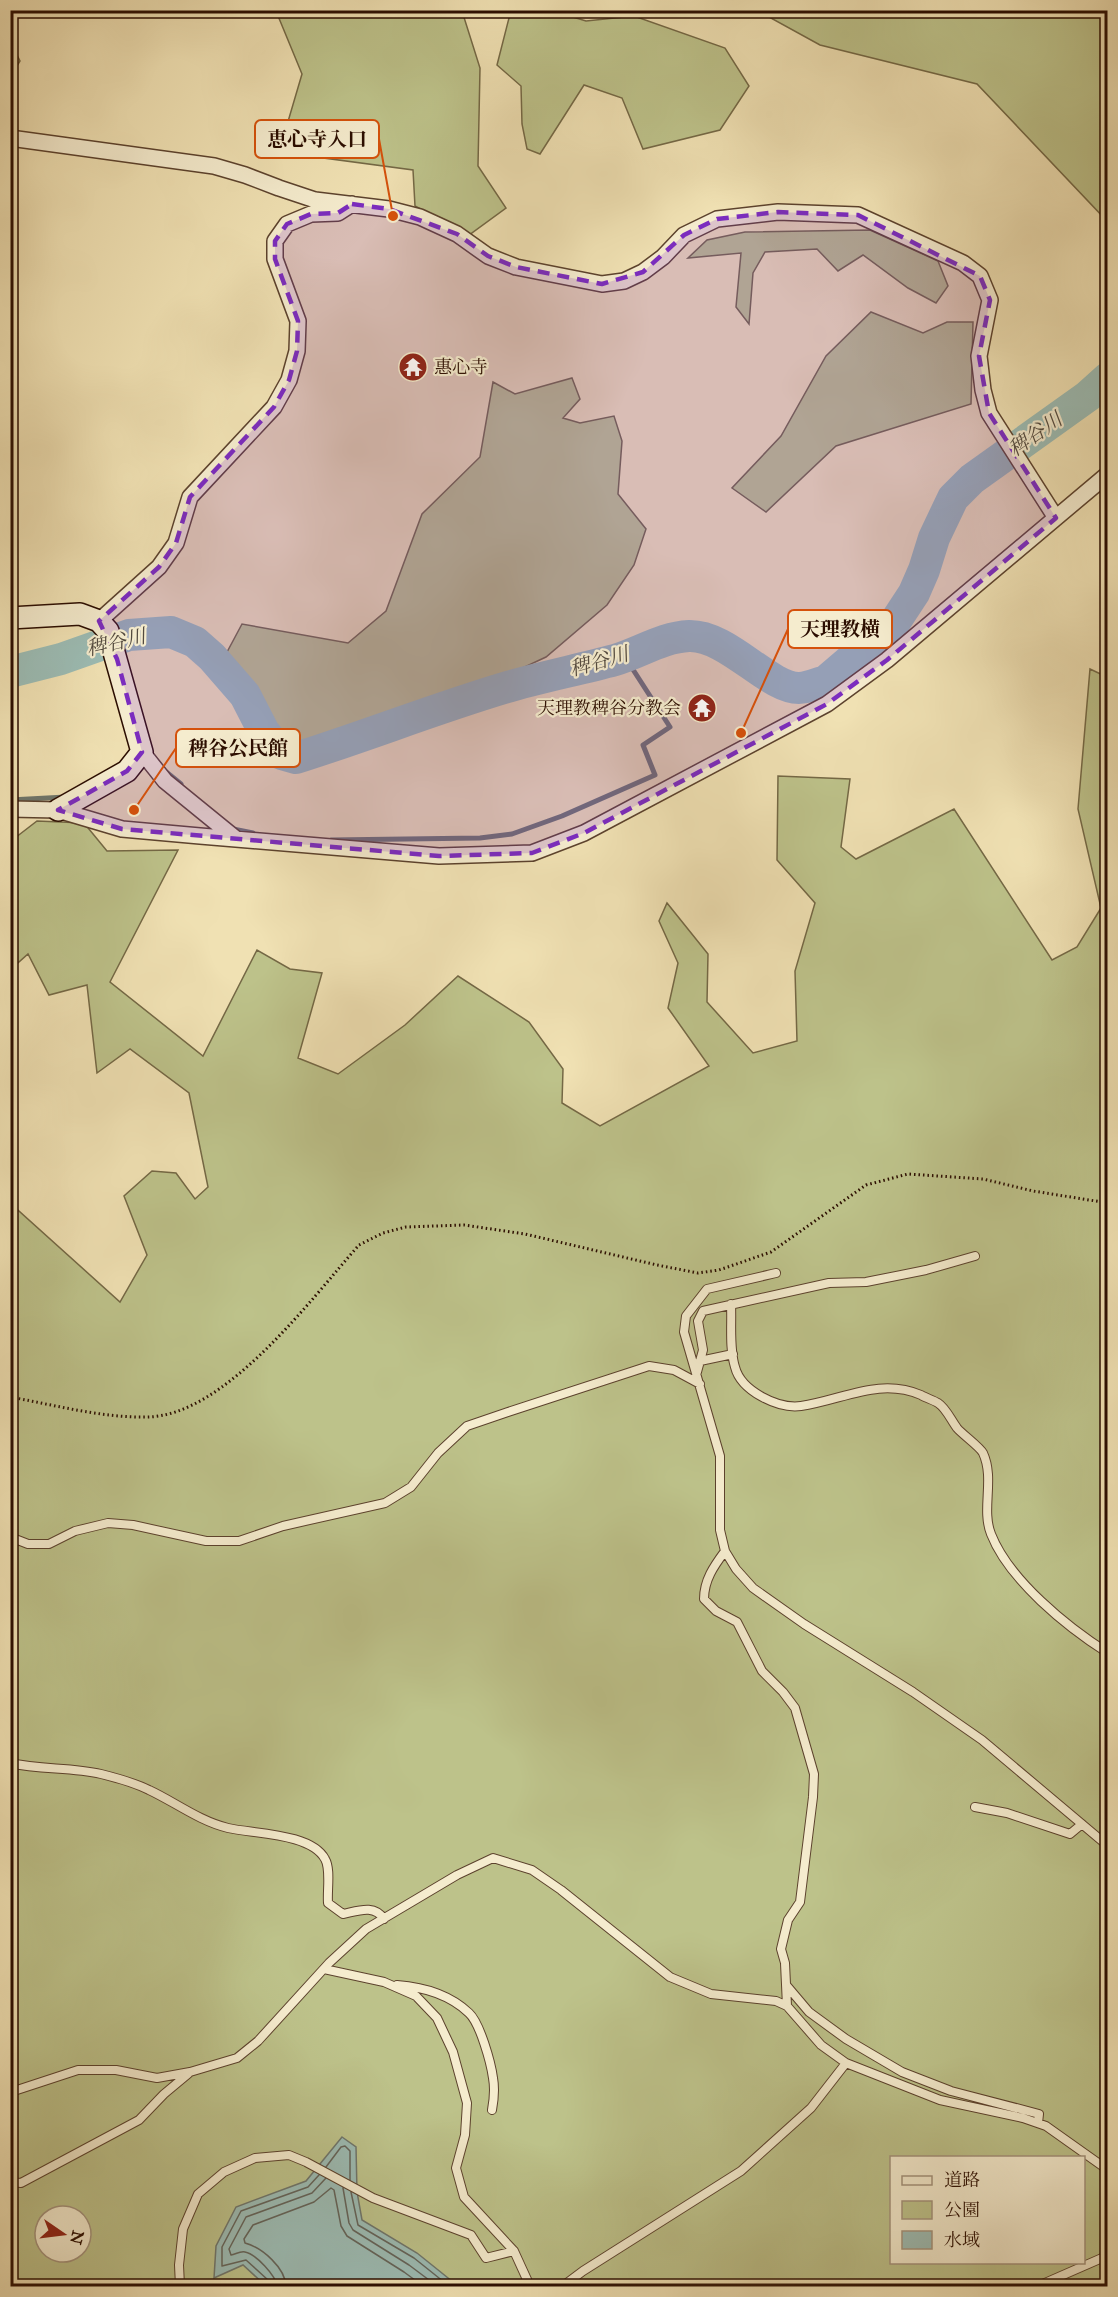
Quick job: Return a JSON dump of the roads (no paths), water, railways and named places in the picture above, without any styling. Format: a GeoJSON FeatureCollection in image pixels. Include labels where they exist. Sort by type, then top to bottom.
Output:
{"type":"FeatureCollection","features":[{"type":"Feature","properties":{"kind":"main road"},"geometry":{"type":"LineString","coordinates":[[10,618],[80,615],[103,626],[117,659],[142,752],[127,771],[57,810]]}},
{"type":"Feature","properties":{"kind":"street"},"geometry":{"type":"LineString","coordinates":[[10,138],[214,166],[315,200],[389,209],[420,217],[457,234],[488,256],[516,267],[562,278],[602,284],[624,281],[643,272],[663,257],[684,236],[717,219],[778,212],[858,215],[963,263],[981,276],[990,300],[979,356],[983,390],[989,413],[1056,518]]}},
{"type":"Feature","properties":{"kind":"street"},"geometry":{"type":"LineString","coordinates":[[103,626],[159,567],[176,543],[190,497],[274,407],[289,380],[297,351],[298,321],[275,259],[274,241],[287,224],[310,214],[339,213],[352,204]]}},
{"type":"Feature","properties":{"kind":"street"},"geometry":{"type":"LineString","coordinates":[[10,809],[57,810],[122,829],[439,856],[532,853],[584,832],[827,704],[887,660],[1107,474]]}},
{"type":"Feature","properties":{"kind":"street"},"geometry":{"type":"LineString","coordinates":[[142,752],[165,781],[235,838]]}},
{"type":"Feature","properties":{"kind":"lane"},"geometry":{"type":"LineString","coordinates":[[696,1373],[703,1350],[698,1321],[703,1311],[829,1283],[866,1282],[926,1270],[975,1256]]}},
{"type":"Feature","properties":{"kind":"lane"},"geometry":{"type":"LineString","coordinates":[[776,1273],[706,1289],[686,1316],[684,1332],[720,1456],[720,1530],[725,1551],[753,1588],[804,1624],[913,1692],[982,1740],[1107,1846]]}},
{"type":"Feature","properties":{"kind":"lane"},"geometry":{"type":"LineString","coordinates":[[731,1304],[735,1369],[746,1387],[770,1401],[799,1406],[874,1389],[905,1389],[939,1403],[963,1434],[982,1451],[988,1472],[987,1507],[990,1533],[1006,1560],[1034,1594],[1078,1634],[1107,1653]]}},
{"type":"Feature","properties":{"kind":"lane"},"geometry":{"type":"LineString","coordinates":[[700,1362],[733,1354]]}},
{"type":"Feature","properties":{"kind":"lane"},"geometry":{"type":"LineString","coordinates":[[10,1537],[28,1544],[50,1544],[75,1531],[108,1523],[133,1525],[206,1541],[239,1541],[283,1526],[385,1503],[411,1487],[438,1453],[467,1426],[508,1412],[649,1366],[674,1370],[699,1384]]}},
{"type":"Feature","properties":{"kind":"lane"},"geometry":{"type":"LineString","coordinates":[[725,1551],[713,1568],[704,1588],[704,1599],[716,1611],[737,1622],[762,1671],[795,1708],[814,1774],[800,1902],[788,1920],[781,1949],[785,1963],[787,2006]]}},
{"type":"Feature","properties":{"kind":"lane"},"geometry":{"type":"LineString","coordinates":[[10,1763],[32,1768],[79,1769],[105,1775],[148,1789],[189,1812],[223,1827],[306,1842],[325,1857],[329,1873],[326,1887],[328,1904],[343,1914],[371,1909],[379,1912],[384,1919]]}},
{"type":"Feature","properties":{"kind":"lane"},"geometry":{"type":"LineString","coordinates":[[975,1808],[1007,1813],[1070,1833],[1082,1824]]}},
{"type":"Feature","properties":{"kind":"lane"},"geometry":{"type":"LineString","coordinates":[[10,2081],[14,2090],[78,2070],[116,2070],[157,2078],[190,2072],[237,2058],[258,2041],[324,1969],[366,1929],[457,1875],[493,1858],[532,1870],[561,1890],[670,1977],[711,1994],[776,2001],[787,2006],[821,2045],[846,2062],[940,2100],[1046,2126],[1107,2170]]}},
{"type":"Feature","properties":{"kind":"lane"},"geometry":{"type":"LineString","coordinates":[[324,1969],[390,1984],[413,1986],[445,1995],[471,2014],[483,2042],[493,2076],[492,2110]]}},
{"type":"Feature","properties":{"kind":"lane"},"geometry":{"type":"LineString","coordinates":[[390,1984],[416,1996],[437,2018],[453,2052],[467,2103],[465,2134],[456,2168],[464,2197],[514,2251],[531,2286]]}},
{"type":"Feature","properties":{"kind":"lane"},"geometry":{"type":"LineString","coordinates":[[787,1986],[808,2012],[846,2039],[902,2072],[951,2091],[1039,2114],[1038,2124]]}},
{"type":"Feature","properties":{"kind":"lane"},"geometry":{"type":"LineString","coordinates":[[563,2286],[741,2171],[811,2108],[846,2062]]}},
{"type":"Feature","properties":{"kind":"lane"},"geometry":{"type":"LineString","coordinates":[[10,2182],[21,2183],[139,2120],[190,2072]]}},
{"type":"Feature","properties":{"kind":"lane"},"geometry":{"type":"LineString","coordinates":[[180,2286],[178,2265],[183,2229],[198,2194],[224,2172],[255,2158],[289,2155],[306,2162],[373,2198],[471,2235],[486,2258],[514,2251]]}},
{"type":"Feature","properties":{"kind":"lane"},"geometry":{"type":"LineString","coordinates":[[1038,2286],[1102,2258],[1107,2253]]}},
{"type":"Feature","properties":{"kind":"water"},"geometry":{"type":"Polygon","coordinates":[[[342,2137],[356,2147],[357,2192],[362,2220],[417,2253],[458,2286],[266,2286],[243,2265],[214,2278],[216,2246],[236,2207],[306,2181],[342,2137]]]}},
{"type":"Feature","properties":{"kind":"waterway","name":"稗谷川"},"geometry":{"type":"LineString","coordinates":[[10,672],[61,659],[129,635],[171,632],[195,642],[212,657],[245,695],[264,732],[282,754],[296,758],[478,696],[615,660],[679,637],[704,638],[733,652],[774,680],[787,686],[799,688],[809,686],[826,681],[895,622],[914,593],[934,538],[953,498],[972,479],[1088,396],[1108,378]]}},
{"type":"Feature","properties":{"kind":"waterway"},"geometry":{"type":"LineString","coordinates":[[331,840],[480,838],[512,834],[562,816],[655,775],[643,745],[670,727],[632,668],[628,655]]}},
{"type":"Feature","properties":{"kind":"waterway"},"geometry":{"type":"LineString","coordinates":[[165,771],[181,784]]}},
{"type":"Feature","properties":{"kind":"waterway"},"geometry":{"type":"LineString","coordinates":[[10,800],[66,797]]}},
{"type":"Feature","properties":{"kind":"waterway"},"geometry":{"type":"LineString","coordinates":[[233,829],[253,833]]}},
{"type":"Feature","properties":{"kind":"place","name":"恵心寺入口"},"geometry":{"type":"Point","coordinates":[393,216]}},
{"type":"Feature","properties":{"kind":"place","name":"惠心寺"},"geometry":{"type":"Point","coordinates":[413,367]}},
{"type":"Feature","properties":{"kind":"place","name":"天理教稗谷分教会"},"geometry":{"type":"Point","coordinates":[702,708]}},
{"type":"Feature","properties":{"kind":"place","name":"天理教横"},"geometry":{"type":"Point","coordinates":[741,733]}},
{"type":"Feature","properties":{"kind":"place","name":"稗谷公民館"},"geometry":{"type":"Point","coordinates":[134,810]}}]}
